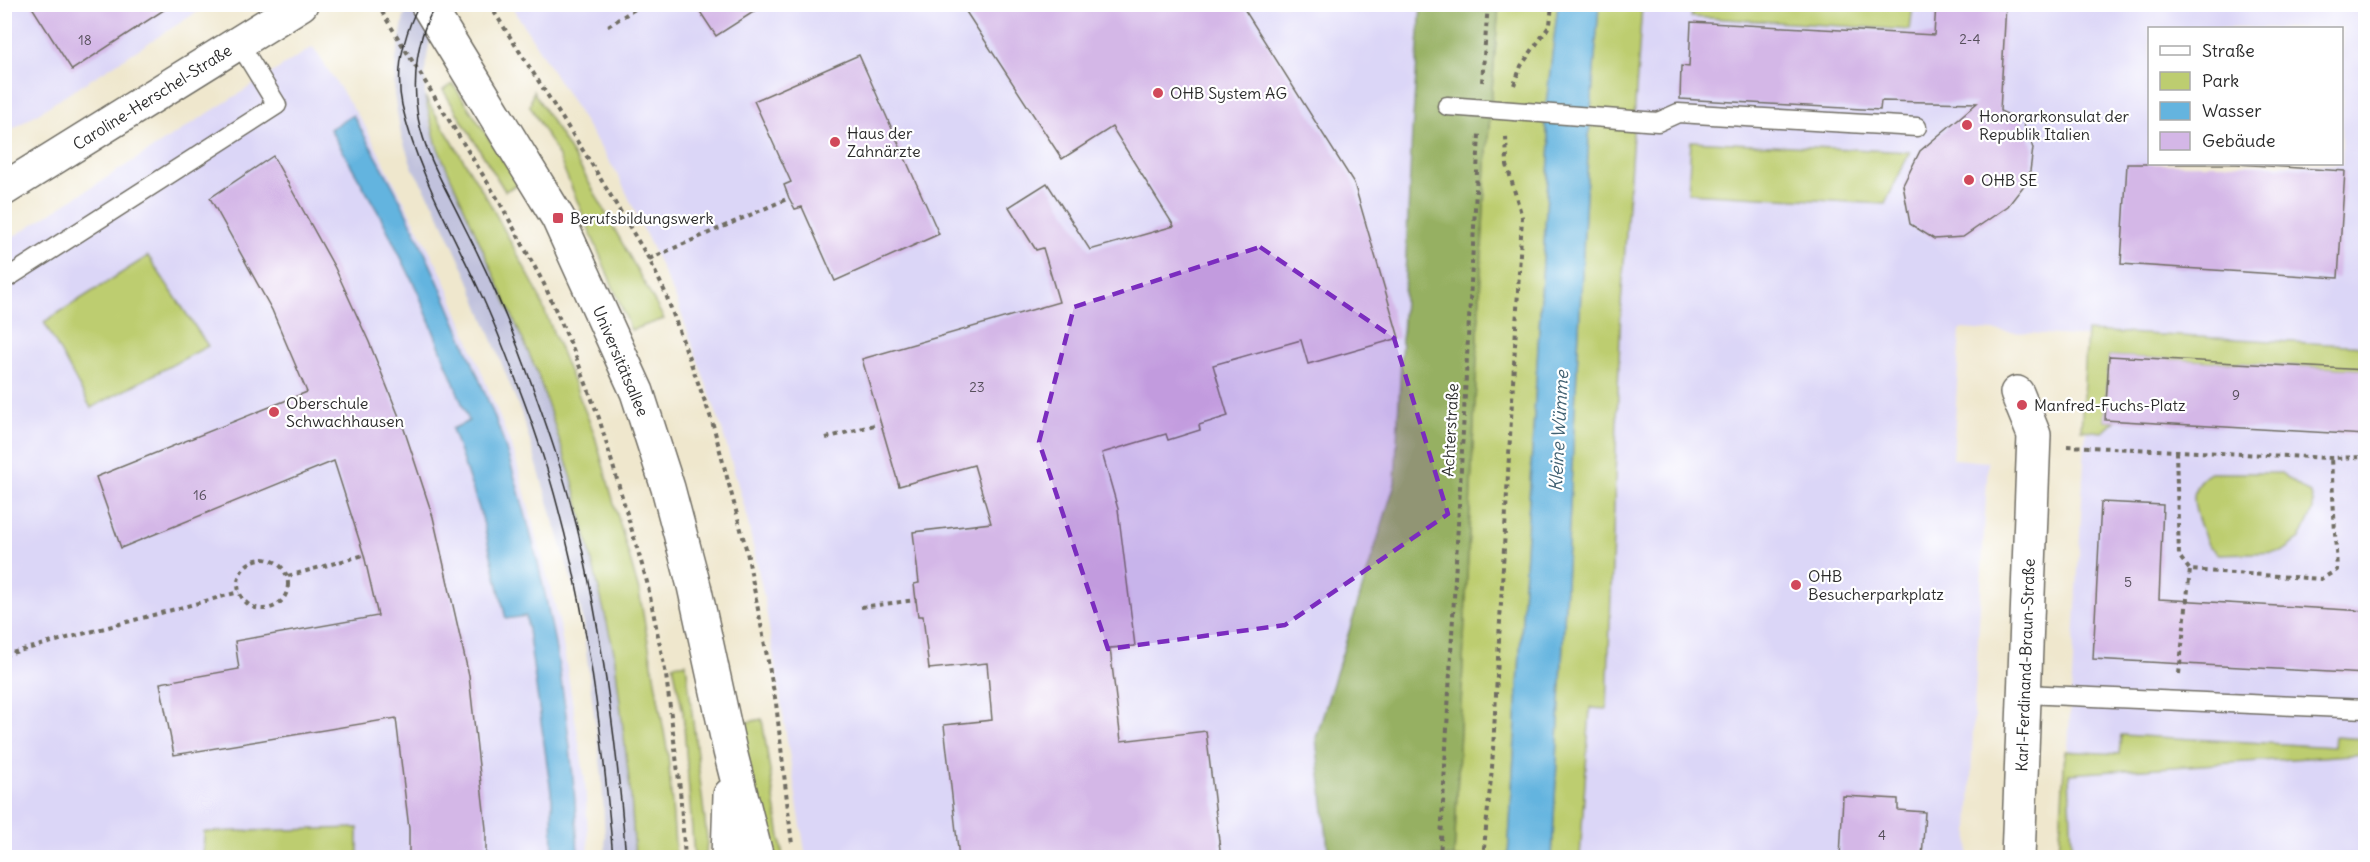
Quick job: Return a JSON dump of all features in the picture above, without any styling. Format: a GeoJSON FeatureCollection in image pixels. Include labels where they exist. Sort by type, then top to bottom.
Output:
{"type":"FeatureCollection","features":[{"type":"Feature","properties":{"kind":"street","name":"Caroline-Herschel-Straße"},"geometry":{"type":"LineString","coordinates":[[4,189],[301,4]]}},
{"type":"Feature","properties":{"kind":"street","name":"Universitätsallee"},"geometry":{"type":"LineString","coordinates":[[427,4],[558,218],[637,392],[668,488],[694,586],[730,751],[757,858]]}},
{"type":"Feature","properties":{"kind":"street"},"geometry":{"type":"LineString","coordinates":[[2017,393],[2034,435],[2033,459]]}},
{"type":"Feature","properties":{"kind":"street","name":"Karl-Ferdinand-Braun-Straße"},"geometry":{"type":"LineString","coordinates":[[2018,858],[2033,459]]}},
{"type":"Feature","properties":{"kind":"street","name":"Universitätsallee"},"geometry":{"type":"LineString","coordinates":[[728,858],[730,751]]}},
{"type":"Feature","properties":{"kind":"lane"},"geometry":{"type":"LineString","coordinates":[[4,280],[278,105],[239,43]]}},
{"type":"Feature","properties":{"kind":"lane"},"geometry":{"type":"LineString","coordinates":[[1447,106],[1658,122],[1678,113],[1917,127]]}},
{"type":"Feature","properties":{"kind":"lane"},"geometry":{"type":"LineString","coordinates":[[2024,694],[2366,709]]}},
{"type":"Feature","properties":{"kind":"path"},"geometry":{"type":"LineString","coordinates":[[377,4],[499,201],[544,284],[573,349],[599,418],[647,582],[666,675],[680,789],[685,858]]}},
{"type":"Feature","properties":{"kind":"path"},"geometry":{"type":"LineString","coordinates":[[608,26],[643,4]]}},
{"type":"Feature","properties":{"kind":"path","name":"Achterstraße"},"geometry":{"type":"LineString","coordinates":[[1440,858],[1480,108],[1488,4]]}},
{"type":"Feature","properties":{"kind":"path"},"geometry":{"type":"LineString","coordinates":[[1483,858],[1492,756],[1522,217],[1507,165],[1504,110],[1521,66],[1550,25],[1552,4]]}},
{"type":"Feature","properties":{"kind":"path"},"geometry":{"type":"LineString","coordinates":[[649,259],[789,198]]}},
{"type":"Feature","properties":{"kind":"path"},"geometry":{"type":"LineString","coordinates":[[826,438],[878,423]]}},
{"type":"Feature","properties":{"kind":"path"},"geometry":{"type":"LineString","coordinates":[[2033,459],[2176,451],[2366,458]]}},
{"type":"Feature","properties":{"kind":"path"},"geometry":{"type":"LineString","coordinates":[[2176,451],[2179,556],[2190,570],[2176,701]]}},
{"type":"Feature","properties":{"kind":"path"},"geometry":{"type":"LineString","coordinates":[[2190,570],[2321,579],[2337,570],[2331,458]]}},
{"type":"Feature","properties":{"kind":"path"},"geometry":{"type":"LineString","coordinates":[[288,576],[364,555]]}},
{"type":"Feature","properties":{"kind":"path"},"geometry":{"type":"LineString","coordinates":[[257,559],[276,561],[288,576],[286,596],[268,609],[251,606],[239,591],[241,571],[257,559]]}},
{"type":"Feature","properties":{"kind":"path"},"geometry":{"type":"LineString","coordinates":[[4,655],[239,591]]}},
{"type":"Feature","properties":{"kind":"path"},"geometry":{"type":"LineString","coordinates":[[861,607],[916,600]]}},
{"type":"Feature","properties":{"kind":"highlighted area"},"geometry":{"type":"Polygon","coordinates":[[[1260,247],[1394,338],[1448,514],[1285,625],[1108,649],[1039,442],[1074,307],[1260,247]]]}},
{"type":"Feature","properties":{"kind":"shaded area"},"geometry":{"type":"Polygon","coordinates":[[[5,5],[208,5],[5,134],[5,5]]]}},
{"type":"Feature","properties":{"kind":"shaded area"},"geometry":{"type":"Polygon","coordinates":[[[410,5],[449,5],[437,21],[429,45],[425,70],[425,97],[429,121],[437,146],[537,372],[573,482],[614,652],[631,797],[635,857],[606,857],[602,776],[581,611],[522,415],[468,278],[435,206],[413,169],[401,135],[394,94],[396,60],[404,17],[410,5]]]}},
{"type":"Feature","properties":{"kind":"shaded area"},"geometry":{"type":"Polygon","coordinates":[[[511,5],[1421,5],[1412,132],[1395,483],[1316,738],[1329,857],[806,857],[764,597],[745,509],[721,426],[676,299],[619,177],[511,5]]]}},
{"type":"Feature","properties":{"kind":"shaded area"},"geometry":{"type":"Polygon","coordinates":[[[1642,5],[2365,5],[2365,857],[2062,857],[2091,337],[1960,329],[1953,459],[1988,462],[1968,857],[1580,858],[1590,708],[1607,709],[1621,305],[1642,5]]]}},
{"type":"Feature","properties":{"kind":"shaded area","name":"Oberschule Schwachhausen"},"geometry":{"type":"Polygon","coordinates":[[[313,47],[365,126],[444,278],[514,453],[559,620],[585,780],[589,857],[5,858],[5,242],[313,47]]]}},
{"type":"Feature","properties":{"kind":"green space"},"geometry":{"type":"Polygon","coordinates":[[[1692,4],[1913,5],[1910,30],[1691,17],[1692,4]]]}},
{"type":"Feature","properties":{"kind":"green space"},"geometry":{"type":"Polygon","coordinates":[[[1421,5],[1499,5],[1486,163],[1454,857],[1329,857],[1316,738],[1395,483],[1412,132],[1421,5]]]}},
{"type":"Feature","properties":{"kind":"green space"},"geometry":{"type":"Polygon","coordinates":[[[1499,5],[1558,5],[1544,122],[1550,143],[1508,857],[1454,858],[1486,163],[1499,5]]]}},
{"type":"Feature","properties":{"kind":"green space"},"geometry":{"type":"Polygon","coordinates":[[[1599,5],[1642,5],[1621,305],[1607,709],[1590,708],[1580,857],[1552,858],[1589,135],[1599,5]]]}},
{"type":"Feature","properties":{"kind":"green space"},"geometry":{"type":"Polygon","coordinates":[[[453,84],[519,184],[505,191],[443,90],[453,84]]]}},
{"type":"Feature","properties":{"kind":"green space"},"geometry":{"type":"Polygon","coordinates":[[[533,91],[583,172],[664,319],[631,330],[558,155],[530,106],[533,91]]]}},
{"type":"Feature","properties":{"kind":"green space"},"geometry":{"type":"Polygon","coordinates":[[[425,97],[488,200],[535,287],[594,433],[639,591],[668,754],[676,857],[635,857],[631,797],[614,652],[573,482],[537,372],[437,146],[425,97]]]}},
{"type":"Feature","properties":{"kind":"green space"},"geometry":{"type":"Polygon","coordinates":[[[1691,141],[1910,152],[1885,204],[1688,193],[1691,141]]]}},
{"type":"Feature","properties":{"kind":"green space"},"geometry":{"type":"Polygon","coordinates":[[[148,256],[208,346],[91,408],[44,322],[148,256]]]}},
{"type":"Feature","properties":{"kind":"green space"},"geometry":{"type":"Polygon","coordinates":[[[2087,331],[2365,346],[2365,370],[2109,356],[2105,420],[2115,421],[2103,432],[2081,430],[2087,331]]]}},
{"type":"Feature","properties":{"kind":"green space"},"geometry":{"type":"Polygon","coordinates":[[[2210,473],[2281,473],[2311,495],[2313,510],[2300,539],[2282,552],[2219,554],[2208,545],[2197,517],[2194,497],[2201,479],[2210,473]]]}},
{"type":"Feature","properties":{"kind":"green space"},"geometry":{"type":"Polygon","coordinates":[[[686,663],[707,838],[706,857],[694,857],[683,712],[673,665],[686,663]]]}},
{"type":"Feature","properties":{"kind":"green space"},"geometry":{"type":"Polygon","coordinates":[[[762,719],[783,857],[767,857],[739,724],[762,719]]]}},
{"type":"Feature","properties":{"kind":"green space"},"geometry":{"type":"Polygon","coordinates":[[[2121,735],[2334,747],[2335,737],[2365,739],[2365,754],[2069,774],[2072,849],[2059,853],[2065,751],[2119,754],[2121,735]]]}},
{"type":"Feature","properties":{"kind":"green space"},"geometry":{"type":"Polygon","coordinates":[[[358,828],[358,857],[203,857],[204,832],[358,828]]]}},
{"type":"Feature","properties":{"kind":"water","name":"Kleine Wümme"},"geometry":{"type":"Polygon","coordinates":[[[1558,5],[1599,5],[1589,135],[1552,857],[1508,858],[1550,143],[1544,122],[1558,5]]]}},
{"type":"Feature","properties":{"kind":"water"},"geometry":{"type":"Polygon","coordinates":[[[353,115],[397,194],[442,291],[497,424],[519,491],[545,594],[564,698],[578,857],[553,857],[552,799],[526,616],[506,619],[482,517],[452,429],[469,421],[418,292],[381,217],[330,129],[353,115]]]}},
{"type":"Feature","properties":{"kind":"building"},"geometry":{"type":"Polygon","coordinates":[[[30,4],[173,4],[72,70],[30,4]]]}},
{"type":"Feature","properties":{"kind":"building"},"geometry":{"type":"Polygon","coordinates":[[[695,4],[766,4],[716,36],[695,4]]]}},
{"type":"Feature","properties":{"kind":"building"},"geometry":{"type":"Polygon","coordinates":[[[961,4],[1241,4],[1354,183],[1399,338],[1308,364],[1301,340],[1213,365],[1228,416],[1199,425],[1200,430],[1168,440],[1166,434],[1102,453],[1118,509],[1135,646],[1110,648],[1121,741],[1206,731],[1221,858],[959,858],[944,725],[992,720],[987,663],[929,669],[923,616],[918,616],[914,584],[919,583],[913,532],[991,523],[974,465],[899,486],[862,359],[1059,302],[1043,248],[1036,250],[1009,207],[1047,183],[1090,250],[1174,226],[1112,127],[1062,159],[961,4]]]}},
{"type":"Feature","properties":{"kind":"building"},"geometry":{"type":"Polygon","coordinates":[[[1936,4],[2006,4],[2000,111],[2022,120],[2033,148],[2029,179],[2008,206],[1963,237],[1934,239],[1910,224],[1903,185],[1920,151],[1977,103],[1881,101],[1880,110],[1680,99],[1681,66],[1689,67],[1691,22],[1934,35],[1936,4]]]}},
{"type":"Feature","properties":{"kind":"building","name":"Haus der Zahnärzte"},"geometry":{"type":"Polygon","coordinates":[[[859,55],[939,234],[835,281],[802,207],[795,209],[789,198],[784,185],[791,182],[754,101],[859,55]]]}},
{"type":"Feature","properties":{"kind":"building"},"geometry":{"type":"Polygon","coordinates":[[[273,156],[335,268],[369,342],[404,429],[433,517],[469,676],[486,829],[486,858],[409,858],[409,829],[396,718],[174,755],[160,683],[239,669],[235,641],[378,616],[364,555],[334,461],[121,548],[96,477],[307,392],[272,310],[210,198],[273,156]]]}},
{"type":"Feature","properties":{"kind":"building"},"geometry":{"type":"Polygon","coordinates":[[[2127,164],[2252,165],[2345,171],[2338,278],[2121,264],[2127,164]]]}},
{"type":"Feature","properties":{"kind":"building"},"geometry":{"type":"Polygon","coordinates":[[[2109,356],[2366,370],[2366,435],[2105,420],[2109,356]]]}},
{"type":"Feature","properties":{"kind":"building"},"geometry":{"type":"Polygon","coordinates":[[[2101,502],[2163,505],[2159,599],[2366,611],[2366,674],[2093,659],[2101,502]]]}},
{"type":"Feature","properties":{"kind":"building"},"geometry":{"type":"Polygon","coordinates":[[[1843,796],[1898,799],[1898,810],[1925,812],[1922,858],[1840,858],[1843,796]]]}},
{"type":"Feature","properties":{"kind":"tram line"},"geometry":{"type":"LineString","coordinates":[[419,4],[402,53],[400,66],[402,105],[426,178],[501,341],[532,423],[564,529],[595,693],[613,858]]}},
{"type":"Feature","properties":{"kind":"tram line"},"geometry":{"type":"LineString","coordinates":[[437,4],[424,29],[417,59],[415,89],[418,118],[431,158],[485,269],[513,334],[563,476],[583,553],[604,667],[615,743],[626,858]]}},
{"type":"Feature","properties":{"kind":"place","name":"OHB System AG"},"geometry":{"type":"Point","coordinates":[1158,93]}},
{"type":"Feature","properties":{"kind":"place","name":"Honorarkonsulat der Republik Italien"},"geometry":{"type":"Point","coordinates":[1967,125]}},
{"type":"Feature","properties":{"kind":"place","name":"Haus der Zahnärzte"},"geometry":{"type":"Point","coordinates":[835,142]}},
{"type":"Feature","properties":{"kind":"place","name":"OHB SE"},"geometry":{"type":"Point","coordinates":[1969,180]}},
{"type":"Feature","properties":{"kind":"place","name":"Berufsbildungswerk"},"geometry":{"type":"Point","coordinates":[558,218]}},
{"type":"Feature","properties":{"kind":"place","name":"Manfred-Fuchs-Platz"},"geometry":{"type":"Point","coordinates":[2022,405]}},
{"type":"Feature","properties":{"kind":"place","name":"Oberschule Schwachhausen"},"geometry":{"type":"Point","coordinates":[274,412]}},
{"type":"Feature","properties":{"kind":"place","name":"OHB Besucherparkplatz"},"geometry":{"type":"Point","coordinates":[1796,585]}}]}
